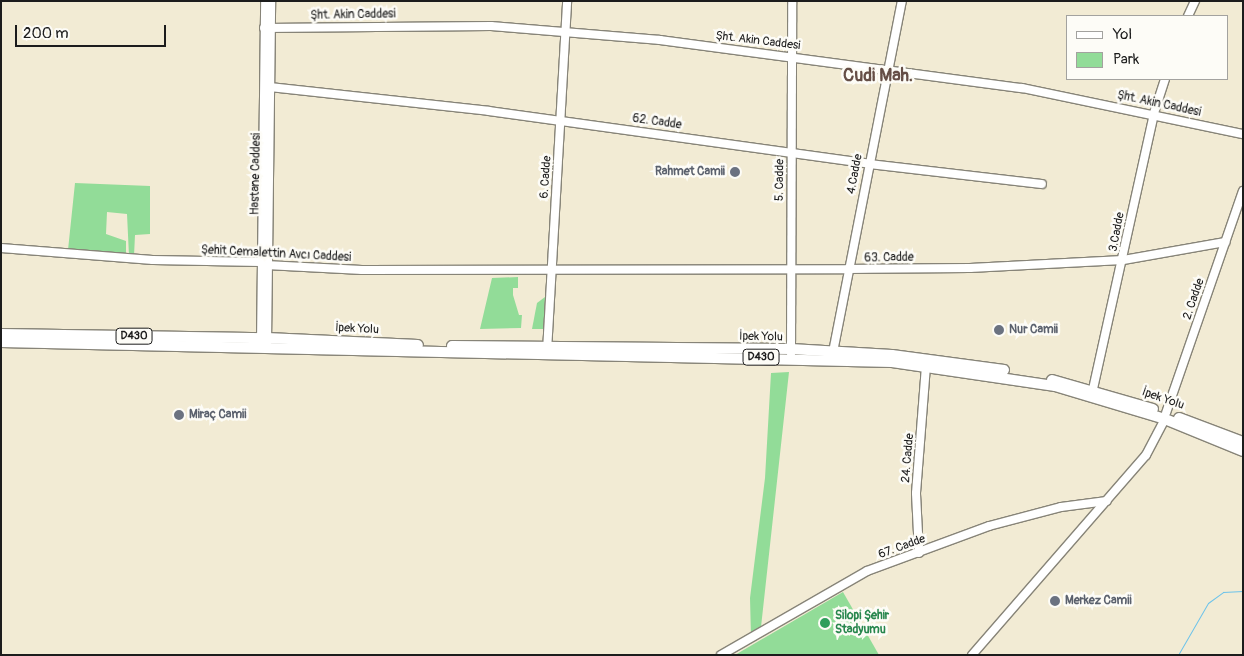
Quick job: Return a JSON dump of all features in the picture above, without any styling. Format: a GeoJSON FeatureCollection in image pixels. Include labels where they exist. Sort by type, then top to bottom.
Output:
{"type":"FeatureCollection","features":[{"type":"Feature","properties":{"kind":"highway","name":"D430"},"geometry":{"type":"LineString","coordinates":[[1,334],[264,343],[791,354],[926,365],[1055,386],[1166,416],[1243,451]]}},
{"type":"Feature","properties":{"kind":"highway","name":"D430"},"geometry":{"type":"LineString","coordinates":[[1,342],[264,343]]}},
{"type":"Feature","properties":{"kind":"highway","name":"İpek Yolu"},"geometry":{"type":"LineString","coordinates":[[791,354],[833,352],[954,360],[1093,389],[1243,442]]}},
{"type":"Feature","properties":{"kind":"street","name":"Hastane Caddesi"},"geometry":{"type":"LineString","coordinates":[[263,264],[269,87],[265,1]]}},
{"type":"Feature","properties":{"kind":"street","name":"Hastane Caddesi"},"geometry":{"type":"LineString","coordinates":[[264,343],[263,264],[267,28],[271,1]]}},
{"type":"Feature","properties":{"kind":"street","name":"6. Cadde"},"geometry":{"type":"LineString","coordinates":[[547,350],[567,1]]}},
{"type":"Feature","properties":{"kind":"street","name":"5. Cadde"},"geometry":{"type":"LineString","coordinates":[[791,354],[792,1]]}},
{"type":"Feature","properties":{"kind":"street","name":"4.Cadde"},"geometry":{"type":"LineString","coordinates":[[833,352],[902,1]]}},
{"type":"Feature","properties":{"kind":"street"},"geometry":{"type":"LineString","coordinates":[[1188,15],[1195,1]]}},
{"type":"Feature","properties":{"kind":"street","name":"Şht. Akin Caddesi"},"geometry":{"type":"LineString","coordinates":[[267,28],[397,25],[566,30],[791,56],[1022,88],[1243,134]]}},
{"type":"Feature","properties":{"kind":"street","name":"3.Cadde"},"geometry":{"type":"LineString","coordinates":[[1093,389],[1154,114],[1165,80]]}},
{"type":"Feature","properties":{"kind":"street","name":"62. Cadde"},"geometry":{"type":"LineString","coordinates":[[269,87],[560,122],[792,152],[869,164],[1042,184]]}},
{"type":"Feature","properties":{"kind":"street","name":"2. Cadde"},"geometry":{"type":"LineString","coordinates":[[972,655],[1146,455],[1166,416],[1243,191]]}},
{"type":"Feature","properties":{"kind":"street","name":"63. Cadde"},"geometry":{"type":"LineString","coordinates":[[551,270],[970,268],[1123,260],[1225,242]]}},
{"type":"Feature","properties":{"kind":"street","name":"Şehit Cemalettin Avcı Caddesi"},"geometry":{"type":"LineString","coordinates":[[1,248],[153,260],[362,270],[551,270]]}},
{"type":"Feature","properties":{"kind":"street","name":"24. Cadde"},"geometry":{"type":"LineString","coordinates":[[920,552],[916,493],[926,365]]}},
{"type":"Feature","properties":{"kind":"street","name":"67. Cadde"},"geometry":{"type":"LineString","coordinates":[[721,655],[867,571],[989,526],[1061,507],[1107,501]]}},
{"type":"Feature","properties":{"kind":"green space"},"geometry":{"type":"Polygon","coordinates":[[[75,183],[150,186],[150,234],[135,235],[134,256],[129,256],[127,214],[107,212],[106,234],[126,241],[126,255],[68,250],[75,183]]]}},
{"type":"Feature","properties":{"kind":"green space"},"geometry":{"type":"Polygon","coordinates":[[[518,277],[518,288],[513,288],[513,295],[519,315],[522,315],[521,328],[480,329],[492,278],[518,277]]]}},
{"type":"Feature","properties":{"kind":"green space"},"geometry":{"type":"Polygon","coordinates":[[[545,297],[544,329],[532,329],[537,303],[545,297]]]}},
{"type":"Feature","properties":{"kind":"green space"},"geometry":{"type":"Polygon","coordinates":[[[789,372],[761,627],[751,637],[750,598],[765,478],[771,373],[789,372]]]}},
{"type":"Feature","properties":{"kind":"green space","name":"Silopi Şehir Stadyumu"},"geometry":{"type":"Polygon","coordinates":[[[843,592],[879,655],[735,655],[843,592]]]}},
{"type":"Feature","properties":{"kind":"waterway"},"geometry":{"type":"LineString","coordinates":[[1178,655],[1208,603],[1223,592],[1243,591]]}},
{"type":"Feature","properties":{"kind":"place","name":"Rahmet Camii"},"geometry":{"type":"Point","coordinates":[735,172]}},
{"type":"Feature","properties":{"kind":"place","name":"Nur Camii"},"geometry":{"type":"Point","coordinates":[999,330]}},
{"type":"Feature","properties":{"kind":"place","name":"Miraç Camii"},"geometry":{"type":"Point","coordinates":[179,415]}},
{"type":"Feature","properties":{"kind":"place","name":"Merkez Camii"},"geometry":{"type":"Point","coordinates":[1055,601]}},
{"type":"Feature","properties":{"kind":"place","name":"Silopi Şehir Stadyumu"},"geometry":{"type":"Point","coordinates":[825,623]}},
{"type":"Feature","properties":{"kind":"district","name":"Cudi Mah."},"geometry":{"type":"Point","coordinates":[878,76]}}]}
